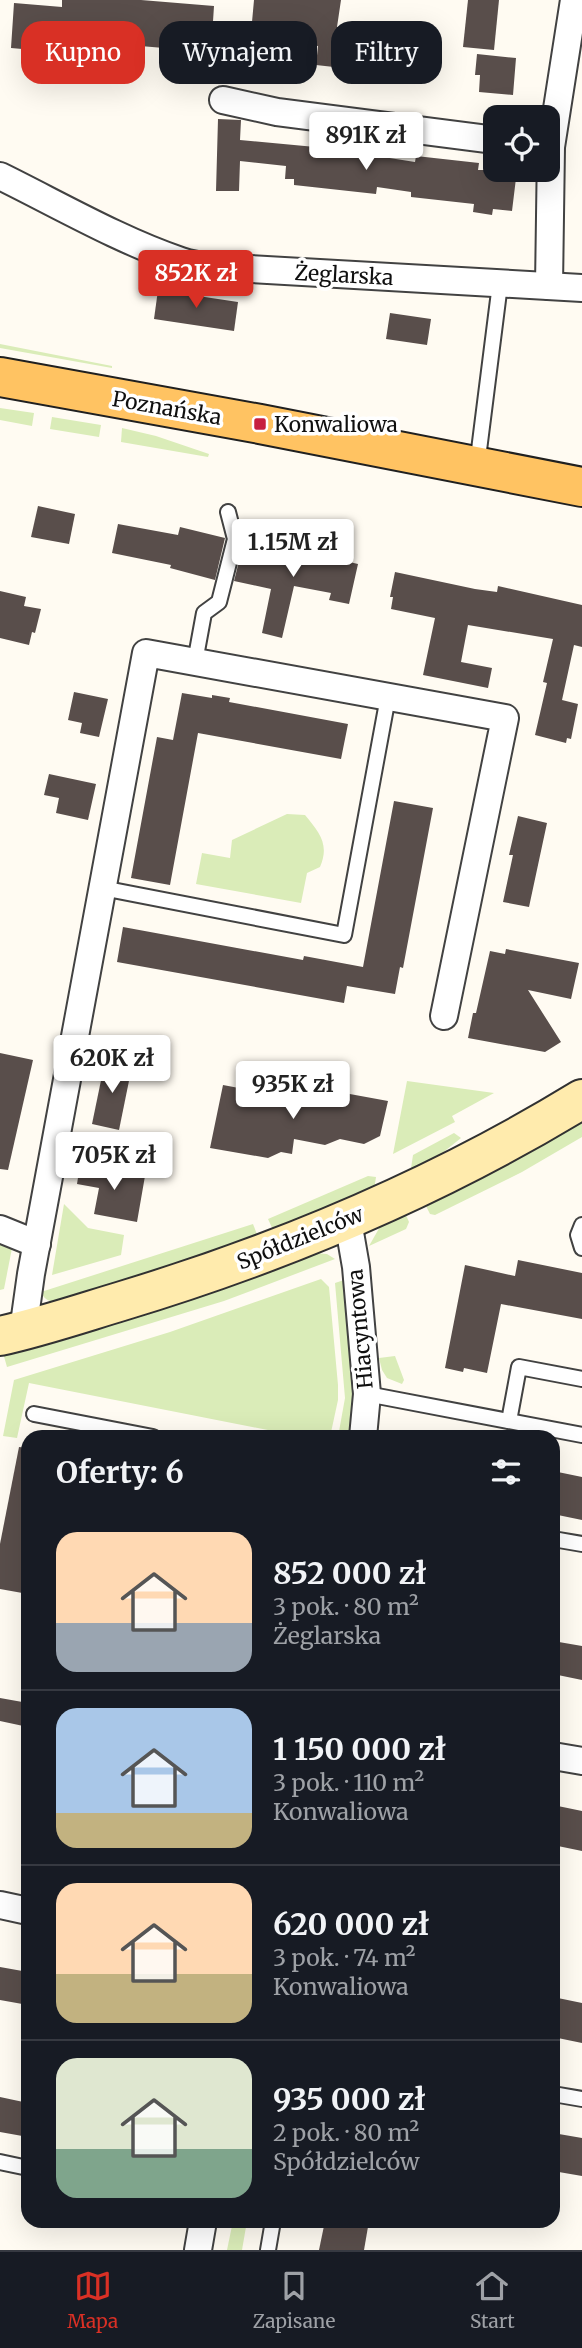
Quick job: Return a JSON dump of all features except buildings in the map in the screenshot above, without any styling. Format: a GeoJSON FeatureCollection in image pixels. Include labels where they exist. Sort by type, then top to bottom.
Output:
{"type":"FeatureCollection","features":[{"type":"Feature","properties":{"kind":"main road","name":"Poznańska"},"geometry":{"type":"LineString","coordinates":[[0,377],[582,487]]}},
{"type":"Feature","properties":{"kind":"street"},"geometry":{"type":"LineString","coordinates":[[559,105],[576,37],[574,0]]}},
{"type":"Feature","properties":{"kind":"street"},"geometry":{"type":"LineString","coordinates":[[223,100],[277,112],[483,138]]}},
{"type":"Feature","properties":{"kind":"street","name":"Żeglarska"},"geometry":{"type":"LineString","coordinates":[[0,176],[126,237],[183,261],[212,267],[582,288]]}},
{"type":"Feature","properties":{"kind":"street"},"geometry":{"type":"LineString","coordinates":[[549,182],[549,286]]}},
{"type":"Feature","properties":{"kind":"street"},"geometry":{"type":"LineString","coordinates":[[12,1333],[37,1244],[146,653],[505,718],[444,1016]]}},
{"type":"Feature","properties":{"kind":"street","name":"Spółdzielców"},"geometry":{"type":"LineString","coordinates":[[12,1333],[216,1272],[348,1221],[461,1168],[582,1099]]}},
{"type":"Feature","properties":{"kind":"street","name":"Hiacyntowa"},"geometry":{"type":"LineString","coordinates":[[348,1221],[356,1267],[367,1394],[364,1430]]}},
{"type":"Feature","properties":{"kind":"street"},"geometry":{"type":"LineString","coordinates":[[0,1228],[37,1244]]}},
{"type":"Feature","properties":{"kind":"street"},"geometry":{"type":"LineString","coordinates":[[560,1757],[582,1761]]}},
{"type":"Feature","properties":{"kind":"street"},"geometry":{"type":"LineString","coordinates":[[0,1905],[21,1910]]}},
{"type":"Feature","properties":{"kind":"lane"},"geometry":{"type":"LineString","coordinates":[[477,467],[500,284]]}},
{"type":"Feature","properties":{"kind":"lane"},"geometry":{"type":"LineString","coordinates":[[195,662],[204,613],[219,602],[234,539],[228,512]]}},
{"type":"Feature","properties":{"kind":"lane"},"geometry":{"type":"LineString","coordinates":[[102,888],[344,934],[388,697]]}},
{"type":"Feature","properties":{"kind":"lane"},"geometry":{"type":"LineString","coordinates":[[582,1225],[578,1235],[582,1248]]}},
{"type":"Feature","properties":{"kind":"lane"},"geometry":{"type":"LineString","coordinates":[[509,1421],[519,1367],[582,1379]]}},
{"type":"Feature","properties":{"kind":"lane"},"geometry":{"type":"LineString","coordinates":[[367,1394],[556,1430]]}},
{"type":"Feature","properties":{"kind":"lane"},"geometry":{"type":"LineString","coordinates":[[34,1414],[117,1430]]}},
{"type":"Feature","properties":{"kind":"lane"},"geometry":{"type":"LineString","coordinates":[[560,1431],[582,1435]]}},
{"type":"Feature","properties":{"kind":"lane"},"geometry":{"type":"LineString","coordinates":[[560,1540],[582,1544]]}},
{"type":"Feature","properties":{"kind":"lane"},"geometry":{"type":"LineString","coordinates":[[560,2095],[582,2099]]}},
{"type":"Feature","properties":{"kind":"lane"},"geometry":{"type":"LineString","coordinates":[[0,2162],[21,2166]]}},
{"type":"Feature","properties":{"kind":"lane"},"geometry":{"type":"LineString","coordinates":[[268,2250],[273,2228]]}},
{"type":"Feature","properties":{"kind":"green space"},"geometry":{"type":"Polygon","coordinates":[[[0,344],[112,366],[112,368],[0,348],[0,344]]]}},
{"type":"Feature","properties":{"kind":"green space"},"geometry":{"type":"Polygon","coordinates":[[[0,408],[34,413],[32,426],[0,420],[0,408]]]}},
{"type":"Feature","properties":{"kind":"green space"},"geometry":{"type":"Polygon","coordinates":[[[52,417],[101,425],[99,437],[50,429],[52,417]]]}},
{"type":"Feature","properties":{"kind":"green space"},"geometry":{"type":"Polygon","coordinates":[[[122,428],[209,454],[208,457],[121,442],[122,428]]]}},
{"type":"Feature","properties":{"kind":"green space"},"geometry":{"type":"Polygon","coordinates":[[[287,814],[305,815],[319,833],[323,845],[320,867],[307,873],[301,903],[196,884],[202,853],[230,858],[232,840],[287,814]]]}},
{"type":"Feature","properties":{"kind":"green space"},"geometry":{"type":"Polygon","coordinates":[[[407,1081],[494,1093],[452,1116],[455,1122],[393,1154],[407,1081]]]}},
{"type":"Feature","properties":{"kind":"green space"},"geometry":{"type":"Polygon","coordinates":[[[582,1118],[582,1137],[522,1172],[435,1215],[430,1214],[425,1204],[582,1118]]]}},
{"type":"Feature","properties":{"kind":"green space"},"geometry":{"type":"Polygon","coordinates":[[[454,1133],[461,1138],[421,1170],[410,1175],[413,1155],[454,1133]]]}},
{"type":"Feature","properties":{"kind":"green space"},"geometry":{"type":"Polygon","coordinates":[[[368,1176],[376,1177],[374,1190],[274,1232],[268,1219],[368,1176]]]}},
{"type":"Feature","properties":{"kind":"green space"},"geometry":{"type":"Polygon","coordinates":[[[64,1204],[88,1228],[124,1235],[121,1255],[52,1275],[64,1204]]]}},
{"type":"Feature","properties":{"kind":"green space"},"geometry":{"type":"Polygon","coordinates":[[[405,1213],[409,1222],[406,1229],[369,1246],[381,1225],[405,1213]]]}},
{"type":"Feature","properties":{"kind":"green space"},"geometry":{"type":"Polygon","coordinates":[[[253,1224],[258,1237],[62,1302],[49,1301],[41,1292],[253,1224]]]}},
{"type":"Feature","properties":{"kind":"green space"},"geometry":{"type":"Polygon","coordinates":[[[0,1237],[13,1243],[4,1289],[0,1290],[0,1237]]]}},
{"type":"Feature","properties":{"kind":"green space"},"geometry":{"type":"Polygon","coordinates":[[[314,1253],[327,1254],[335,1259],[224,1301],[7,1367],[3,1353],[314,1253]]]}},
{"type":"Feature","properties":{"kind":"green space"},"geometry":{"type":"Polygon","coordinates":[[[321,1279],[329,1287],[338,1385],[338,1400],[332,1430],[267,1430],[29,1383],[17,1438],[3,1436],[14,1380],[170,1332],[321,1279]]]}},
{"type":"Feature","properties":{"kind":"green space"},"geometry":{"type":"Polygon","coordinates":[[[344,1280],[355,1401],[350,1430],[339,1430],[345,1398],[335,1283],[344,1280]]]}},
{"type":"Feature","properties":{"kind":"green space"},"geometry":{"type":"Polygon","coordinates":[[[395,1356],[404,1380],[402,1384],[387,1378],[379,1358],[395,1356]]]}},
{"type":"Feature","properties":{"kind":"green space"},"geometry":{"type":"Polygon","coordinates":[[[232,2228],[246,2228],[242,2250],[227,2250],[232,2228]]]}},
{"type":"Feature","properties":{"kind":"place","name":"Konwaliowa"},"geometry":{"type":"Point","coordinates":[260,424]}}]}
